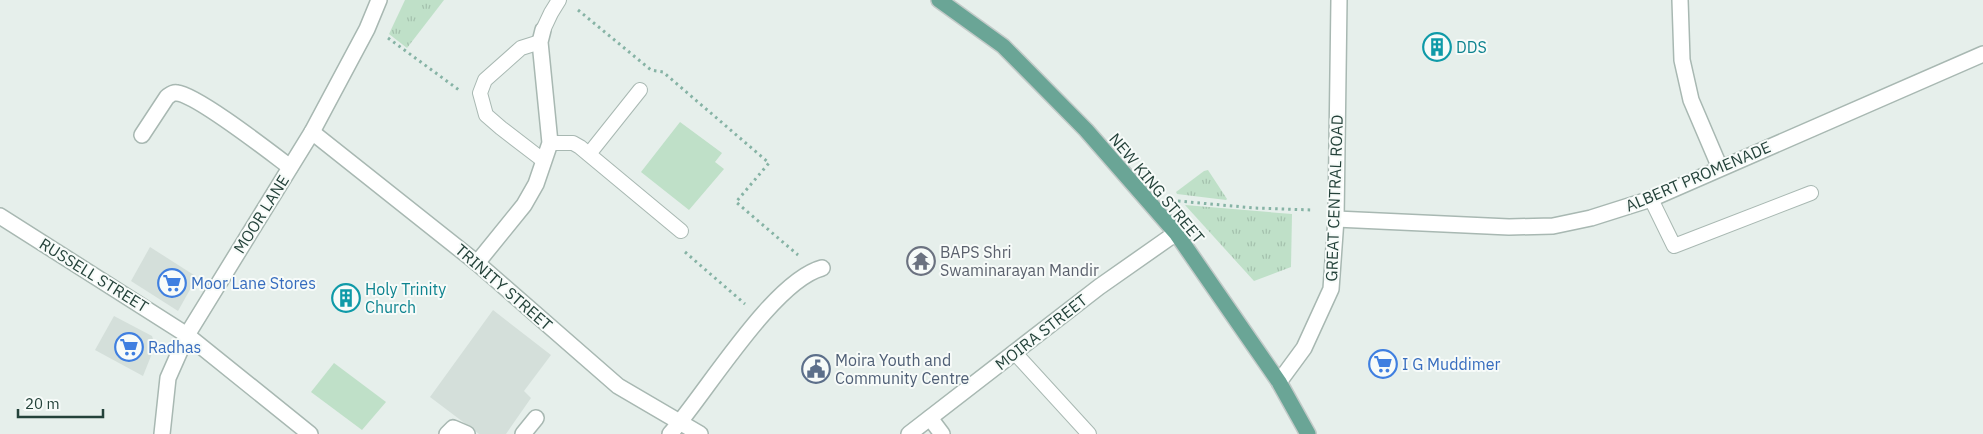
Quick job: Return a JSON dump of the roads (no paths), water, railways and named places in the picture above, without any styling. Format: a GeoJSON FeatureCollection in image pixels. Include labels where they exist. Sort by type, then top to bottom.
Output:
{"type":"FeatureCollection","features":[{"type":"Feature","properties":{"kind":"main road","name":"NEW KING STREET"},"geometry":{"type":"LineString","coordinates":[[939,0],[1003,46],[1086,130],[1176,233],[1278,382],[1308,434]]}},
{"type":"Feature","properties":{"kind":"street","name":"MOOR LANE"},"geometry":{"type":"LineString","coordinates":[[162,434],[168,378],[187,335],[312,132],[367,30],[379,0]]}},
{"type":"Feature","properties":{"kind":"street","name":"GREAT CENTRAL ROAD"},"geometry":{"type":"LineString","coordinates":[[1278,382],[1304,348],[1331,289],[1336,215],[1339,0]]}},
{"type":"Feature","properties":{"kind":"street"},"geometry":{"type":"LineString","coordinates":[[1680,0],[1682,60],[1691,100],[1720,168]]}},
{"type":"Feature","properties":{"kind":"street"},"geometry":{"type":"LineString","coordinates":[[477,262],[524,205],[536,184],[550,143],[542,36]]}},
{"type":"Feature","properties":{"kind":"street","name":"ALBERT PROMENADE"},"geometry":{"type":"LineString","coordinates":[[1336,215],[1509,227],[1553,226],[1590,218],[1651,199],[1983,54]]}},
{"type":"Feature","properties":{"kind":"street"},"geometry":{"type":"LineString","coordinates":[[142,135],[166,97],[173,93],[178,93],[202,104],[290,167]]}},
{"type":"Feature","properties":{"kind":"street","name":"TRINITY STREET"},"geometry":{"type":"LineString","coordinates":[[312,132],[477,262],[618,386],[700,434]]}},
{"type":"Feature","properties":{"kind":"street","name":"RUSSELL STREET"},"geometry":{"type":"LineString","coordinates":[[0,216],[187,335],[310,434]]}},
{"type":"Feature","properties":{"kind":"street","name":"MOIRA STREET"},"geometry":{"type":"LineString","coordinates":[[909,434],[1099,287],[1176,233]]}},
{"type":"Feature","properties":{"kind":"street"},"geometry":{"type":"LineString","coordinates":[[670,434],[760,317],[795,283],[819,269]]}},
{"type":"Feature","properties":{"kind":"street"},"geometry":{"type":"LineString","coordinates":[[523,434],[536,418]]}},
{"type":"Feature","properties":{"kind":"street"},"geometry":{"type":"LineString","coordinates":[[930,418],[942,434]]}},
{"type":"Feature","properties":{"kind":"street"},"geometry":{"type":"LineString","coordinates":[[447,434],[453,428],[468,434]]}},
{"type":"Feature","properties":{"kind":"lane"},"geometry":{"type":"LineString","coordinates":[[544,161],[486,115],[480,93],[486,80],[522,48],[542,36],[551,12],[559,0]]}},
{"type":"Feature","properties":{"kind":"lane"},"geometry":{"type":"LineString","coordinates":[[589,154],[640,90]]}},
{"type":"Feature","properties":{"kind":"lane"},"geometry":{"type":"LineString","coordinates":[[550,143],[573,143],[589,154],[681,231]]}},
{"type":"Feature","properties":{"kind":"lane"},"geometry":{"type":"LineString","coordinates":[[1651,199],[1674,246],[1811,192]]}},
{"type":"Feature","properties":{"kind":"lane"},"geometry":{"type":"LineString","coordinates":[[1014,352],[1089,434]]}},
{"type":"Feature","properties":{"kind":"place","name":"DDS"},"geometry":{"type":"Point","coordinates":[1437,47]}},
{"type":"Feature","properties":{"kind":"place","name":"BAPS Shri Swaminarayan Mandir"},"geometry":{"type":"Point","coordinates":[921,261]}},
{"type":"Feature","properties":{"kind":"place","name":"Moor Lane Stores"},"geometry":{"type":"Point","coordinates":[172,283]}},
{"type":"Feature","properties":{"kind":"place","name":"Holy Trinity Church"},"geometry":{"type":"Point","coordinates":[346,298]}},
{"type":"Feature","properties":{"kind":"place","name":"Radhas"},"geometry":{"type":"Point","coordinates":[129,347]}},
{"type":"Feature","properties":{"kind":"place","name":"I G Muddimer"},"geometry":{"type":"Point","coordinates":[1383,364]}},
{"type":"Feature","properties":{"kind":"place","name":"Moira Youth and Community Centre"},"geometry":{"type":"Point","coordinates":[816,369]}}]}
